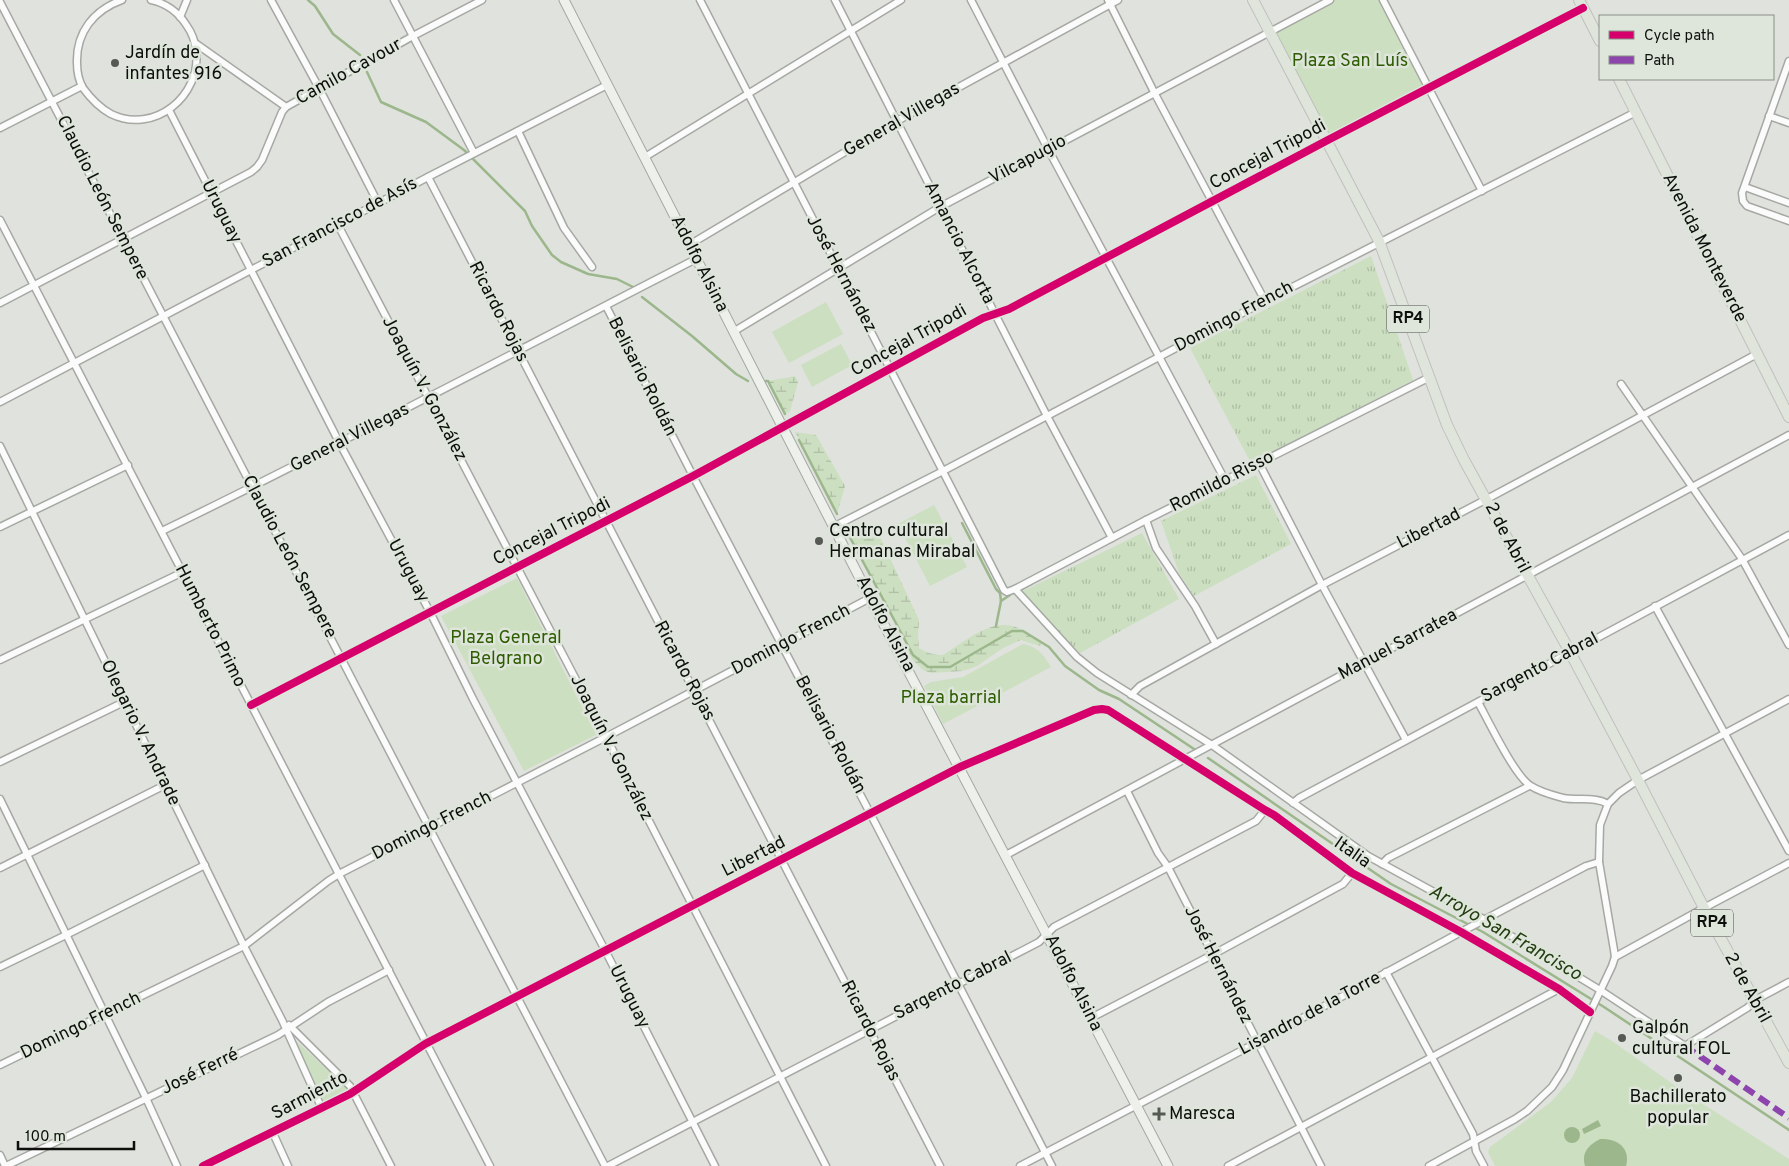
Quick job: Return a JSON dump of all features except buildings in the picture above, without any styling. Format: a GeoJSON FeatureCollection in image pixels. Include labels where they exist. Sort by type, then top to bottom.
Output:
{"type":"FeatureCollection","features":[{"type":"Feature","properties":{"kind":"main road","name":"2 de Abril"},"geometry":{"type":"LineString","coordinates":[[1253,0],[1379,241],[1447,425],[1464,460],[1570,652],[1704,908],[1789,1064]]}},
{"type":"Feature","properties":{"kind":"main road"},"geometry":{"type":"LineString","coordinates":[[1581,4],[1599,39]]}},
{"type":"Feature","properties":{"kind":"main road","name":"Avenida Monteverde"},"geometry":{"type":"LineString","coordinates":[[1620,80],[1788,413]]}},
{"type":"Feature","properties":{"kind":"street"},"geometry":{"type":"LineString","coordinates":[[122,0],[107,2],[82,33],[77,51],[77,70],[82,86],[96,104],[112,114],[131,119],[151,118],[169,110],[184,97],[194,80],[197,60],[195,43],[190,29],[171,8],[151,0]]}},
{"type":"Feature","properties":{"kind":"street"},"geometry":{"type":"LineString","coordinates":[[180,16],[187,0]]}},
{"type":"Feature","properties":{"kind":"street"},"geometry":{"type":"LineString","coordinates":[[271,0],[320,88],[378,203]]}},
{"type":"Feature","properties":{"kind":"street"},"geometry":{"type":"LineString","coordinates":[[394,0],[470,155]]}},
{"type":"Feature","properties":{"kind":"street","name":"Camilo Cavour"},"geometry":{"type":"LineString","coordinates":[[0,303],[257,168],[286,107],[482,0]]}},
{"type":"Feature","properties":{"kind":"street","name":"Adolfo Alsina"},"geometry":{"type":"LineString","coordinates":[[564,0],[733,332],[835,526],[870,598],[960,766],[1168,1166]]}},
{"type":"Feature","properties":{"kind":"street","name":"José Hernández"},"geometry":{"type":"LineString","coordinates":[[700,0],[1000,586],[1007,592],[1015,589]]}},
{"type":"Feature","properties":{"kind":"street","name":"Amancio Alcorta"},"geometry":{"type":"LineString","coordinates":[[835,0],[1047,416],[1112,538]]}},
{"type":"Feature","properties":{"kind":"street"},"geometry":{"type":"LineString","coordinates":[[645,157],[900,0]]}},
{"type":"Feature","properties":{"kind":"street"},"geometry":{"type":"LineString","coordinates":[[971,0],[1158,357],[1225,480]]}},
{"type":"Feature","properties":{"kind":"street","name":"General Villegas"},"geometry":{"type":"LineString","coordinates":[[689,245],[897,121],[1004,63],[1109,2],[1118,0]]}},
{"type":"Feature","properties":{"kind":"street","name":"Vilcapugio"},"geometry":{"type":"LineString","coordinates":[[733,332],[940,207],[1330,0]]}},
{"type":"Feature","properties":{"kind":"street"},"geometry":{"type":"LineString","coordinates":[[1383,0],[1482,191]]}},
{"type":"Feature","properties":{"kind":"street","name":"Claudio León Sempere"},"geometry":{"type":"LineString","coordinates":[[0,2],[124,239],[162,316],[607,1166]]}},
{"type":"Feature","properties":{"kind":"street"},"geometry":{"type":"LineString","coordinates":[[1109,2],[1155,94],[1265,301]]}},
{"type":"Feature","properties":{"kind":"street","name":"Concejal Tripodi"},"geometry":{"type":"LineString","coordinates":[[251,705],[693,476],[983,318],[1009,309],[1429,88],[1581,4]]}},
{"type":"Feature","properties":{"kind":"street"},"geometry":{"type":"LineString","coordinates":[[195,43],[286,107]]}},
{"type":"Feature","properties":{"kind":"street"},"geometry":{"type":"LineString","coordinates":[[1789,61],[1744,190],[1744,201],[1747,206],[1789,221]]}},
{"type":"Feature","properties":{"kind":"street","name":"San Francisco de Asís"},"geometry":{"type":"LineString","coordinates":[[0,402],[607,85]]}},
{"type":"Feature","properties":{"kind":"street"},"geometry":{"type":"LineString","coordinates":[[0,128],[82,86]]}},
{"type":"Feature","properties":{"kind":"street","name":"Uruguay"},"geometry":{"type":"LineString","coordinates":[[169,110],[340,444],[430,612],[715,1166]]}},
{"type":"Feature","properties":{"kind":"street","name":"Domingo French"},"geometry":{"type":"LineString","coordinates":[[835,526],[1379,241],[1482,191],[1636,112]]}},
{"type":"Feature","properties":{"kind":"street"},"geometry":{"type":"LineString","coordinates":[[1769,116],[1789,123]]}},
{"type":"Feature","properties":{"kind":"street"},"geometry":{"type":"LineString","coordinates":[[518,131],[564,228],[592,267]]}},
{"type":"Feature","properties":{"kind":"street","name":"Ricardo Rojas"},"geometry":{"type":"LineString","coordinates":[[428,177],[940,1166]]}},
{"type":"Feature","properties":{"kind":"street"},"geometry":{"type":"LineString","coordinates":[[1744,190],[1789,203]]}},
{"type":"Feature","properties":{"kind":"street","name":"Humberto Primo"},"geometry":{"type":"LineString","coordinates":[[0,220],[490,1166]]}},
{"type":"Feature","properties":{"kind":"street","name":"Joaquín V. González"},"geometry":{"type":"LineString","coordinates":[[338,225],[606,737],[826,1166]]}},
{"type":"Feature","properties":{"kind":"street","name":"General Villegas"},"geometry":{"type":"LineString","coordinates":[[162,531],[340,444],[696,259]]}},
{"type":"Feature","properties":{"kind":"street","name":"Belisario Roldán"},"geometry":{"type":"LineString","coordinates":[[606,306],[1052,1166]]}},
{"type":"Feature","properties":{"kind":"street","name":"Libertad"},"geometry":{"type":"LineString","coordinates":[[1132,695],[1140,686],[1322,585],[1487,500],[1757,354]]}},
{"type":"Feature","properties":{"kind":"street","name":"Romildo Risso"},"geometry":{"type":"LineString","coordinates":[[1015,589],[1146,520],[1430,377]]}},
{"type":"Feature","properties":{"kind":"street"},"geometry":{"type":"LineString","coordinates":[[1621,384],[1742,559],[1789,645]]}},
{"type":"Feature","properties":{"kind":"street","name":"Manuel Sarratea"},"geometry":{"type":"LineString","coordinates":[[1006,855],[1789,435]]}},
{"type":"Feature","properties":{"kind":"street","name":"Olegario V. Andrade"},"geometry":{"type":"LineString","coordinates":[[0,446],[124,702],[282,1020],[312,1046],[354,1092],[391,1166]]}},
{"type":"Feature","properties":{"kind":"street"},"geometry":{"type":"LineString","coordinates":[[1259,463],[1322,585],[1406,740]]}},
{"type":"Feature","properties":{"kind":"street"},"geometry":{"type":"LineString","coordinates":[[0,527],[128,465]]}},
{"type":"Feature","properties":{"kind":"street"},"geometry":{"type":"LineString","coordinates":[[1146,520],[1156,548],[1196,606],[1216,644]]}},
{"type":"Feature","properties":{"kind":"street","name":"Sargento Cabral"},"geometry":{"type":"LineString","coordinates":[[1293,803],[1406,740],[1789,535]]}},
{"type":"Feature","properties":{"kind":"street"},"geometry":{"type":"LineString","coordinates":[[0,660],[183,572]]}},
{"type":"Feature","properties":{"kind":"street","name":"Italia"},"geometry":{"type":"LineString","coordinates":[[1015,589],[1021,598],[1087,666],[1210,746],[1368,856],[1482,921],[1685,1046],[1754,1002]]}},
{"type":"Feature","properties":{"kind":"street","name":"Domingo French"},"geometry":{"type":"LineString","coordinates":[[0,1065],[244,946],[339,874],[606,737],[870,598]]}},
{"type":"Feature","properties":{"kind":"street"},"geometry":{"type":"LineString","coordinates":[[1655,606],[1789,851]]}},
{"type":"Feature","properties":{"kind":"street"},"geometry":{"type":"LineString","coordinates":[[1429,1166],[1515,1120],[1527,1111],[1552,1087],[1573,1051],[1615,957],[1599,862],[1600,825],[1608,804],[1619,793],[1638,780],[1789,699]]}},
{"type":"Feature","properties":{"kind":"street"},"geometry":{"type":"LineString","coordinates":[[0,762],[124,702]]}},
{"type":"Feature","properties":{"kind":"street"},"geometry":{"type":"LineString","coordinates":[[1478,702],[1513,765],[1529,786],[1568,799],[1598,800],[1608,804]]}},
{"type":"Feature","properties":{"kind":"street","name":"Libertad"},"geometry":{"type":"LineString","coordinates":[[426,1044],[606,952],[692,905],[960,766],[1094,710],[1102,709]]}},
{"type":"Feature","properties":{"kind":"street","name":"Italia"},"geometry":{"type":"LineString","coordinates":[[1102,709],[1108,710],[1274,815],[1352,873],[1464,930],[1592,1009]]}},
{"type":"Feature","properties":{"kind":"street"},"geometry":{"type":"LineString","coordinates":[[0,868],[28,856],[165,784]]}},
{"type":"Feature","properties":{"kind":"street"},"geometry":{"type":"LineString","coordinates":[[1382,864],[1388,858],[1529,786]]}},
{"type":"Feature","properties":{"kind":"street","name":"José Hernández"},"geometry":{"type":"LineString","coordinates":[[1126,791],[1158,854],[1168,868],[1321,1166]]}},
{"type":"Feature","properties":{"kind":"street"},"geometry":{"type":"LineString","coordinates":[[0,798],[146,1098],[177,1166]]}},
{"type":"Feature","properties":{"kind":"street","name":"Sargento Cabral"},"geometry":{"type":"LineString","coordinates":[[607,1166],[1039,942],[1054,927],[1256,820],[1265,810]]}},
{"type":"Feature","properties":{"kind":"street","name":"Lisandro de la Torre"},"geometry":{"type":"LineString","coordinates":[[1020,1166],[1258,1042],[1464,930],[1586,866],[1599,862]]}},
{"type":"Feature","properties":{"kind":"street"},"geometry":{"type":"LineString","coordinates":[[1615,957],[1789,863]]}},
{"type":"Feature","properties":{"kind":"street"},"geometry":{"type":"LineString","coordinates":[[0,967],[205,864]]}},
{"type":"Feature","properties":{"kind":"street"},"geometry":{"type":"LineString","coordinates":[[1091,1018],[1343,884],[1352,873]]}},
{"type":"Feature","properties":{"kind":"street","name":"José Ferré"},"geometry":{"type":"LineString","coordinates":[[6,1166],[289,1028],[328,1002],[389,970]]}},
{"type":"Feature","properties":{"kind":"street"},"geometry":{"type":"LineString","coordinates":[[1386,972],[1473,1134],[1476,1151],[1484,1166]]}},
{"type":"Feature","properties":{"kind":"street"},"geometry":{"type":"LineString","coordinates":[[1754,1002],[1789,982]]}},
{"type":"Feature","properties":{"kind":"street"},"geometry":{"type":"LineString","coordinates":[[1228,1166],[1559,989]]}},
{"type":"Feature","properties":{"kind":"street","name":"Olegario V. Andrade"},"geometry":{"type":"LineString","coordinates":[[289,1028],[322,1109]]}},
{"type":"Feature","properties":{"kind":"street","name":"Sarmiento"},"geometry":{"type":"LineString","coordinates":[[203,1166],[354,1092],[426,1044]]}},
{"type":"Feature","properties":{"kind":"street"},"geometry":{"type":"LineString","coordinates":[[273,1133],[288,1166]]}},
{"type":"Feature","properties":{"kind":"street"},"geometry":{"type":"LineString","coordinates":[[0,1155],[6,1166]]}},
{"type":"Feature","properties":{"kind":"green space","name":"Plaza San Luís"},"geometry":{"type":"Polygon","coordinates":[[[1330,0],[1383,0],[1429,88],[1326,141],[1270,32],[1330,0]]]}},
{"type":"Feature","properties":{"kind":"green space"},"geometry":{"type":"Polygon","coordinates":[[[1371,256],[1413,380],[1251,463],[1190,348],[1371,256]]]}},
{"type":"Feature","properties":{"kind":"green space"},"geometry":{"type":"Polygon","coordinates":[[[826,302],[843,334],[789,363],[772,332],[826,302]]]}},
{"type":"Feature","properties":{"kind":"green space"},"geometry":{"type":"Polygon","coordinates":[[[841,344],[852,365],[812,387],[801,365],[841,344]]]}},
{"type":"Feature","properties":{"kind":"green space"},"geometry":{"type":"Polygon","coordinates":[[[795,376],[798,382],[790,411],[785,414],[768,381],[795,376]]]}},
{"type":"Feature","properties":{"kind":"green space"},"geometry":{"type":"Polygon","coordinates":[[[795,432],[816,435],[845,486],[837,514],[795,432]]]}},
{"type":"Feature","properties":{"kind":"green space"},"geometry":{"type":"Polygon","coordinates":[[[1256,475],[1291,544],[1194,596],[1179,573],[1161,521],[1256,475]]]}},
{"type":"Feature","properties":{"kind":"green space"},"geometry":{"type":"Polygon","coordinates":[[[934,505],[967,567],[930,586],[898,524],[934,505]]]}},
{"type":"Feature","properties":{"kind":"green space"},"geometry":{"type":"Polygon","coordinates":[[[846,530],[881,539],[919,620],[919,648],[937,655],[943,655],[979,632],[999,625],[1008,625],[1021,629],[1042,642],[1040,646],[1021,640],[1003,648],[977,666],[963,671],[931,673],[923,670],[912,659],[909,648],[846,530]]]}},
{"type":"Feature","properties":{"kind":"green space"},"geometry":{"type":"Polygon","coordinates":[[[1142,533],[1179,599],[1080,653],[1030,606],[1027,596],[1021,592],[1142,533]]]}},
{"type":"Feature","properties":{"kind":"green space","name":"Plaza General Belgrano"},"geometry":{"type":"Polygon","coordinates":[[[517,578],[596,735],[524,771],[441,616],[517,578]]]}},
{"type":"Feature","properties":{"kind":"green space","name":"Plaza barrial"},"geometry":{"type":"Polygon","coordinates":[[[1023,644],[1033,647],[1040,652],[1051,667],[943,724],[924,686],[931,682],[963,677],[1023,644]]]}},
{"type":"Feature","properties":{"kind":"green space"},"geometry":{"type":"Polygon","coordinates":[[[1595,1031],[1684,1092],[1789,1159],[1789,1166],[1495,1166],[1488,1152],[1490,1147],[1551,1102],[1572,1078],[1595,1031]]]}},
{"type":"Feature","properties":{"kind":"green space"},"geometry":{"type":"Polygon","coordinates":[[[296,1041],[347,1088],[347,1093],[325,1104],[296,1041]]]}},
{"type":"Feature","properties":{"kind":"shaded area"},"geometry":{"type":"Polygon","coordinates":[[[1598,1120],[1601,1126],[1584,1134],[1582,1129],[1598,1120]]]}},
{"type":"Feature","properties":{"kind":"shaded area"},"geometry":{"type":"Polygon","coordinates":[[[1572,1127],[1578,1129],[1580,1135],[1578,1141],[1572,1143],[1566,1141],[1564,1135],[1566,1129],[1572,1127]]]}},
{"type":"Feature","properties":{"kind":"shaded area"},"geometry":{"type":"Polygon","coordinates":[[[1600,1139],[1612,1140],[1621,1145],[1626,1154],[1626,1166],[1585,1166],[1585,1153],[1592,1144],[1600,1139]]]}},
{"type":"Feature","properties":{"kind":"waterway","name":"Arroyo San Francisco"},"geometry":{"type":"LineString","coordinates":[[308,0],[315,6],[333,34],[360,55]]}},
{"type":"Feature","properties":{"kind":"waterway","name":"Arroyo San Francisco"},"geometry":{"type":"LineString","coordinates":[[367,72],[381,102],[426,122],[464,150],[525,211],[532,226],[552,255],[561,262],[588,274],[617,279],[633,287]]}},
{"type":"Feature","properties":{"kind":"waterway","name":"Arroyo San Francisco"},"geometry":{"type":"LineString","coordinates":[[642,297],[692,336],[736,374],[748,381]]}},
{"type":"Feature","properties":{"kind":"waterway","name":"Arroyo San Francisco"},"geometry":{"type":"LineString","coordinates":[[766,381],[768,381],[785,414]]}},
{"type":"Feature","properties":{"kind":"waterway","name":"Arroyo San Francisco"},"geometry":{"type":"LineString","coordinates":[[799,440],[837,514]]}},
{"type":"Feature","properties":{"kind":"waterway"},"geometry":{"type":"LineString","coordinates":[[962,523],[996,589],[1000,593],[1001,601]]}},
{"type":"Feature","properties":{"kind":"waterway","name":"Arroyo San Francisco"},"geometry":{"type":"LineString","coordinates":[[846,530],[913,655],[928,667],[950,667],[1012,631],[1023,631],[1049,647],[1065,666],[1099,690],[1119,699],[1194,749]]}},
{"type":"Feature","properties":{"kind":"waterway"},"geometry":{"type":"LineString","coordinates":[[1019,591],[1033,583]]}},
{"type":"Feature","properties":{"kind":"waterway"},"geometry":{"type":"LineString","coordinates":[[996,626],[1001,601],[1010,595]]}},
{"type":"Feature","properties":{"kind":"waterway","name":"Arroyo San Francisco"},"geometry":{"type":"LineString","coordinates":[[1208,758],[1391,884],[1483,932],[1604,1007],[1789,1130]]}},
{"type":"Feature","properties":{"kind":"marked path"},"geometry":{"type":"LineString","coordinates":[[1685,1046],[1789,1118]]}},
{"type":"Feature","properties":{"kind":"cycle path"},"geometry":{"type":"LineString","coordinates":[[251,705],[693,476],[983,318],[1009,309],[1326,141],[1583,8]]}},
{"type":"Feature","properties":{"kind":"cycle path"},"geometry":{"type":"LineString","coordinates":[[203,1166],[350,1094],[425,1044],[960,767],[1094,710],[1102,709],[1108,710],[1274,815],[1352,873],[1461,932],[1559,989],[1590,1012]]}},
{"type":"Feature","properties":{"kind":"place","name":"Jardín de infantes 916"},"geometry":{"type":"Point","coordinates":[115,63]}},
{"type":"Feature","properties":{"kind":"place","name":"Centro cultural Hermanas Mirabal"},"geometry":{"type":"Point","coordinates":[819,541]}},
{"type":"Feature","properties":{"kind":"place","name":"Galpón cultural FOL"},"geometry":{"type":"Point","coordinates":[1622,1038]}},
{"type":"Feature","properties":{"kind":"place","name":"Bachillerato popular"},"geometry":{"type":"Point","coordinates":[1678,1078]}},
{"type":"Feature","properties":{"kind":"place","name":"Maresca"},"geometry":{"type":"Point","coordinates":[1159,1114]}}]}
